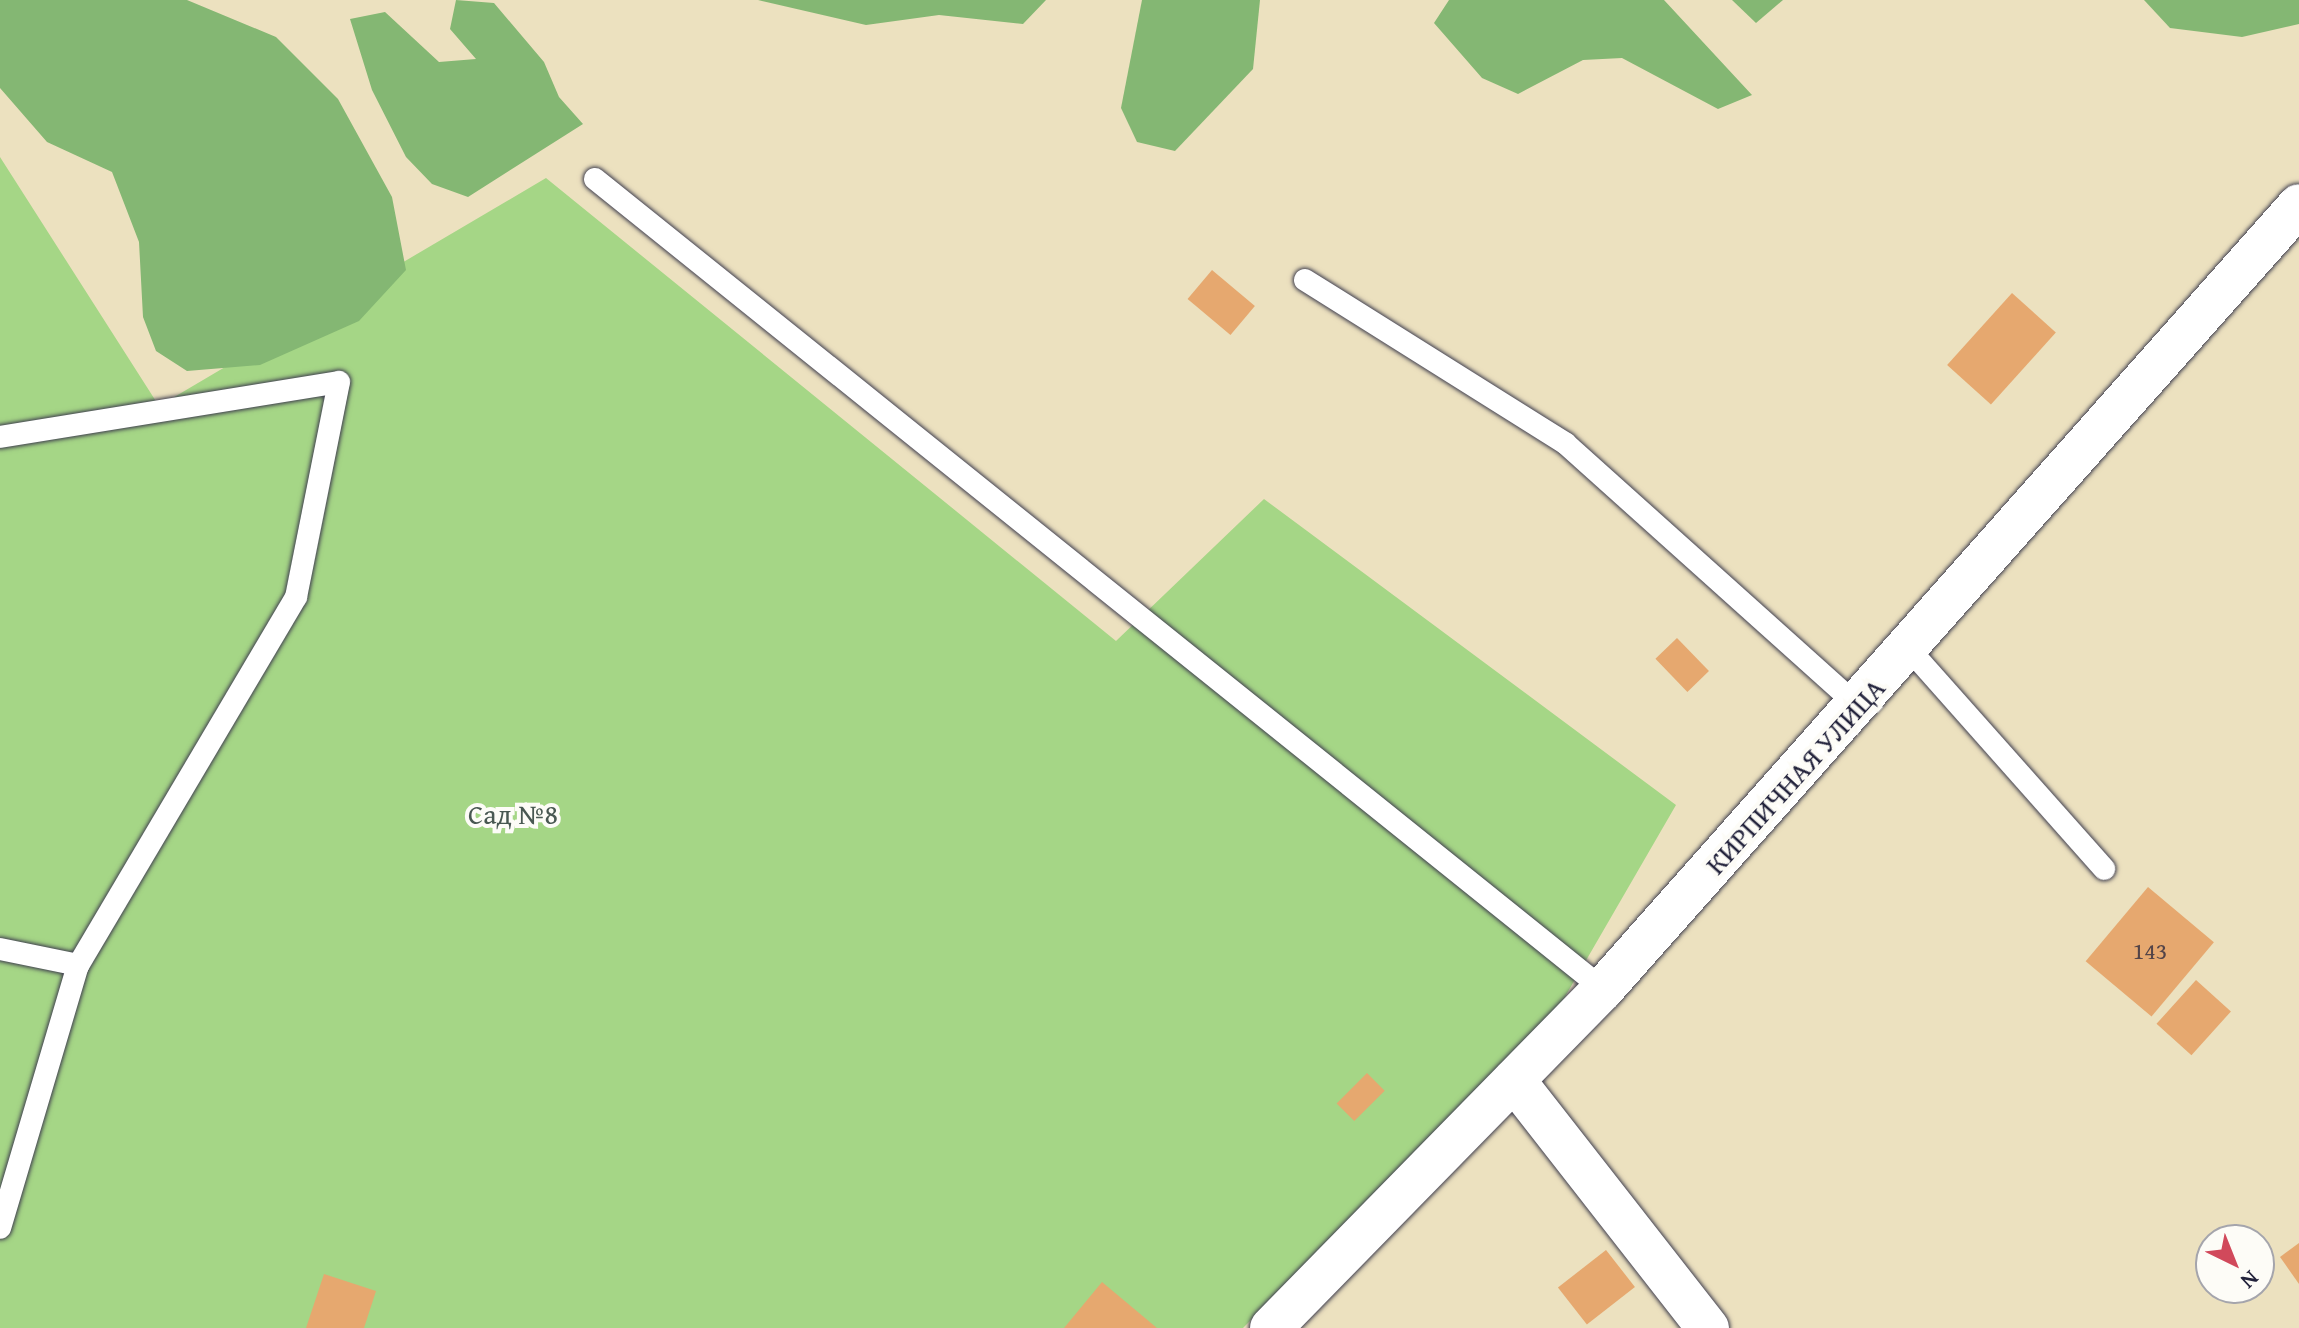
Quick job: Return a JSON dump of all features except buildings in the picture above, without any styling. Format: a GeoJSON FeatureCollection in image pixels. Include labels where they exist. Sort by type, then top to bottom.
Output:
{"type":"FeatureCollection","features":[{"type":"Feature","properties":{"kind":"street","name":"КИРПИЧНАЯ УЛИЦА"},"geometry":{"type":"LineString","coordinates":[[1271,1328],[1603,989],[1909,649],[2299,205]]}},
{"type":"Feature","properties":{"kind":"street"},"geometry":{"type":"LineString","coordinates":[[1514,1080],[1708,1328]]}},
{"type":"Feature","properties":{"kind":"lane"},"geometry":{"type":"LineString","coordinates":[[595,179],[1603,989]]}},
{"type":"Feature","properties":{"kind":"lane"},"geometry":{"type":"LineString","coordinates":[[1305,280],[1566,444],[1858,706]]}},
{"type":"Feature","properties":{"kind":"lane"},"geometry":{"type":"LineString","coordinates":[[0,437],[339,382],[296,597],[78,965],[0,1228]]}},
{"type":"Feature","properties":{"kind":"lane"},"geometry":{"type":"LineString","coordinates":[[1909,649],[2104,869]]}},
{"type":"Feature","properties":{"kind":"lane"},"geometry":{"type":"LineString","coordinates":[[0,949],[78,965]]}},
{"type":"Feature","properties":{"kind":"green space"},"geometry":{"type":"Polygon","coordinates":[[[0,0],[187,0],[276,37],[338,99],[392,197],[406,270],[359,321],[260,365],[187,371],[156,351],[143,317],[139,242],[112,172],[47,142],[0,88],[0,0]]]}},
{"type":"Feature","properties":{"kind":"green space"},"geometry":{"type":"Polygon","coordinates":[[[456,0],[494,3],[544,62],[559,97],[583,124],[468,197],[432,184],[406,157],[372,90],[350,19],[385,12],[439,62],[476,59],[450,29],[456,0]]]}},
{"type":"Feature","properties":{"kind":"green space"},"geometry":{"type":"Polygon","coordinates":[[[758,0],[1046,0],[1023,24],[939,15],[866,25],[758,0]]]}},
{"type":"Feature","properties":{"kind":"green space"},"geometry":{"type":"Polygon","coordinates":[[[1142,0],[1260,0],[1253,69],[1175,151],[1137,142],[1121,108],[1142,0]]]}},
{"type":"Feature","properties":{"kind":"green space"},"geometry":{"type":"Polygon","coordinates":[[[1449,0],[1664,0],[1752,95],[1718,109],[1622,58],[1583,60],[1518,94],[1482,78],[1434,23],[1449,0]]]}},
{"type":"Feature","properties":{"kind":"green space"},"geometry":{"type":"Polygon","coordinates":[[[1732,0],[1783,0],[1756,23],[1732,0]]]}},
{"type":"Feature","properties":{"kind":"green space"},"geometry":{"type":"Polygon","coordinates":[[[2144,0],[2299,0],[2299,24],[2242,37],[2170,28],[2144,0]]]}},
{"type":"Feature","properties":{"kind":"green space","name":"Сад №8"},"geometry":{"type":"Polygon","coordinates":[[[0,157],[159,406],[546,178],[1116,641],[1264,499],[1676,805],[1555,1014],[1243,1328],[0,1328],[0,157]]]}}]}
